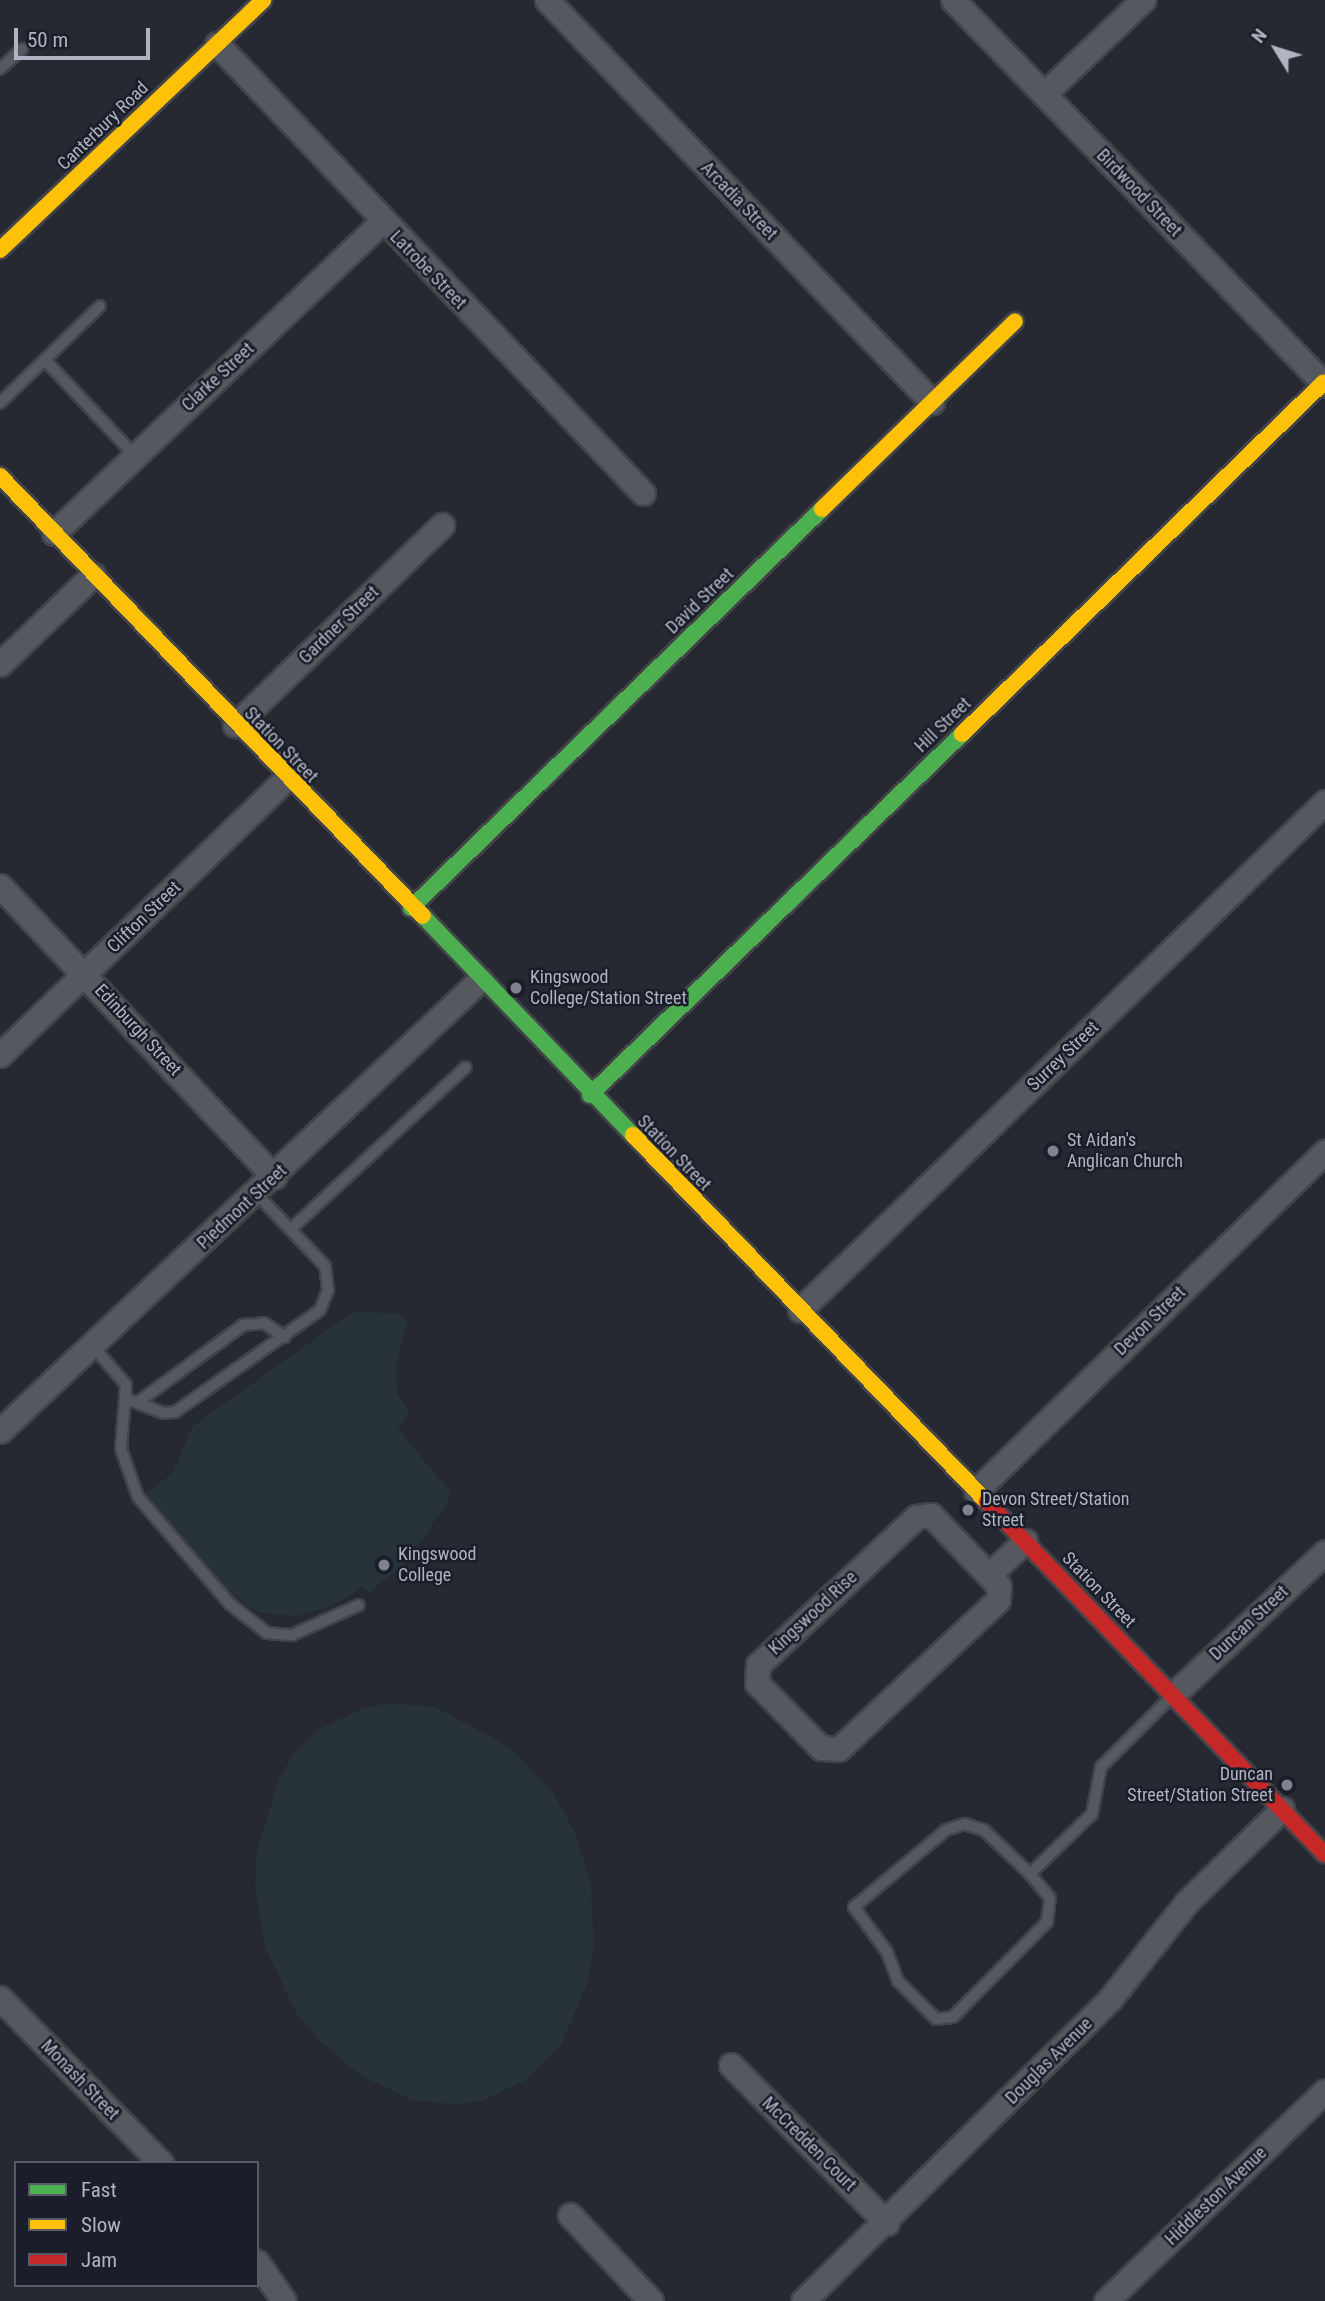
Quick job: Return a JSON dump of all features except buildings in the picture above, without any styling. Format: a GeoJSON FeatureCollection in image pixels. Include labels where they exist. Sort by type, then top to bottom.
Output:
{"type":"FeatureCollection","features":[{"type":"Feature","properties":{"kind":"main road","name":"Canterbury Road"},"geometry":{"type":"LineString","coordinates":[[0,250],[263,0]]}},
{"type":"Feature","properties":{"kind":"main road","name":"David Street"},"geometry":{"type":"LineString","coordinates":[[411,908],[1015,321]]}},
{"type":"Feature","properties":{"kind":"main road","name":"Hill Street"},"geometry":{"type":"LineString","coordinates":[[590,1095],[1324,384]]}},
{"type":"Feature","properties":{"kind":"main road","name":"Station Street"},"geometry":{"type":"LineString","coordinates":[[0,476],[590,1095],[1174,1694],[1325,1854]]}},
{"type":"Feature","properties":{"kind":"street","name":"Arcadia Street"},"geometry":{"type":"LineString","coordinates":[[547,0],[932,402]]}},
{"type":"Feature","properties":{"kind":"street","name":"Birdwood Street"},"geometry":{"type":"LineString","coordinates":[[953,0],[1324,384]]}},
{"type":"Feature","properties":{"kind":"street"},"geometry":{"type":"LineString","coordinates":[[1044,94],[1143,0]]}},
{"type":"Feature","properties":{"kind":"street","name":"Latrobe Street"},"geometry":{"type":"LineString","coordinates":[[217,44],[382,222],[643,493]]}},
{"type":"Feature","properties":{"kind":"street","name":"Clarke Street"},"geometry":{"type":"LineString","coordinates":[[54,533],[382,222]]}},
{"type":"Feature","properties":{"kind":"street","name":"Gardner Street"},"geometry":{"type":"LineString","coordinates":[[235,725],[442,526]]}},
{"type":"Feature","properties":{"kind":"street"},"geometry":{"type":"LineString","coordinates":[[0,664],[93,575]]}},
{"type":"Feature","properties":{"kind":"street","name":"Clifton Street"},"geometry":{"type":"LineString","coordinates":[[0,1055],[286,778]]}},
{"type":"Feature","properties":{"kind":"street","name":"Surrey Street"},"geometry":{"type":"LineString","coordinates":[[800,1310],[1325,802]]}},
{"type":"Feature","properties":{"kind":"street","name":"Edinburgh Street"},"geometry":{"type":"LineString","coordinates":[[0,886],[86,973],[274,1177]]}},
{"type":"Feature","properties":{"kind":"street","name":"Piedmont Street"},"geometry":{"type":"LineString","coordinates":[[0,1431],[257,1194],[480,980]]}},
{"type":"Feature","properties":{"kind":"street","name":"Devon Street"},"geometry":{"type":"LineString","coordinates":[[976,1490],[1325,1152]]}},
{"type":"Feature","properties":{"kind":"street","name":"Kingswood Rise"},"geometry":{"type":"LineString","coordinates":[[932,1515],[989,1575],[999,1586],[998,1600],[839,1749],[821,1748],[757,1683],[758,1665],[916,1517],[932,1515]]}},
{"type":"Feature","properties":{"kind":"street"},"geometry":{"type":"LineString","coordinates":[[989,1575],[1025,1541]]}},
{"type":"Feature","properties":{"kind":"street","name":"Duncan Street"},"geometry":{"type":"LineString","coordinates":[[1174,1694],[1325,1552]]}},
{"type":"Feature","properties":{"kind":"street","name":"Douglas Avenue"},"geometry":{"type":"LineString","coordinates":[[803,2301],[887,2223],[1110,1999],[1187,1902],[1282,1810]]}},
{"type":"Feature","properties":{"kind":"street","name":"Monash Street"},"geometry":{"type":"LineString","coordinates":[[0,1998],[159,2161]]}},
{"type":"Feature","properties":{"kind":"street","name":"McCredden Court"},"geometry":{"type":"LineString","coordinates":[[732,2065],[887,2223]]}},
{"type":"Feature","properties":{"kind":"street","name":"Hiddleston Avenue"},"geometry":{"type":"LineString","coordinates":[[1106,2301],[1325,2091]]}},
{"type":"Feature","properties":{"kind":"street"},"geometry":{"type":"LineString","coordinates":[[570,2215],[651,2301]]}},
{"type":"Feature","properties":{"kind":"street"},"geometry":{"type":"LineString","coordinates":[[259,2265],[284,2301]]}},
{"type":"Feature","properties":{"kind":"lane"},"geometry":{"type":"LineString","coordinates":[[0,69],[22,49]]}},
{"type":"Feature","properties":{"kind":"lane"},"geometry":{"type":"LineString","coordinates":[[0,403],[100,306]]}},
{"type":"Feature","properties":{"kind":"lane"},"geometry":{"type":"LineString","coordinates":[[45,360],[135,456]]}},
{"type":"Feature","properties":{"kind":"lane"},"geometry":{"type":"LineString","coordinates":[[291,1229],[466,1067]]}},
{"type":"Feature","properties":{"kind":"lane"},"geometry":{"type":"LineString","coordinates":[[132,1401],[163,1413],[175,1412],[320,1310],[329,1282],[325,1266],[257,1194]]}},
{"type":"Feature","properties":{"kind":"lane"},"geometry":{"type":"LineString","coordinates":[[132,1401],[243,1325],[264,1323],[285,1337]]}},
{"type":"Feature","properties":{"kind":"lane"},"geometry":{"type":"LineString","coordinates":[[92,1345],[126,1385],[132,1401],[121,1449],[138,1497],[230,1604],[267,1633],[292,1635],[359,1605]]}},
{"type":"Feature","properties":{"kind":"lane"},"geometry":{"type":"LineString","coordinates":[[1030,1874],[1092,1814],[1101,1767],[1174,1694]]}},
{"type":"Feature","properties":{"kind":"lane"},"geometry":{"type":"LineString","coordinates":[[965,1824],[984,1829],[1030,1874],[1050,1898],[1047,1922],[953,2017],[936,2020],[898,1981],[887,1952],[854,1907],[946,1830],[965,1824]]}},
{"type":"Feature","properties":{"kind":"shaded area"},"geometry":{"type":"Polygon","coordinates":[[[354,1311],[400,1314],[407,1323],[396,1367],[397,1394],[409,1410],[399,1430],[450,1492],[449,1499],[410,1558],[369,1593],[363,1586],[337,1604],[298,1616],[260,1613],[230,1594],[182,1545],[145,1494],[173,1473],[192,1427],[354,1311]]]}},
{"type":"Feature","properties":{"kind":"shaded area"},"geometry":{"type":"Polygon","coordinates":[[[389,1703],[435,1707],[509,1747],[552,1791],[574,1831],[591,1883],[594,1949],[587,1984],[562,2043],[524,2081],[481,2101],[455,2104],[416,2101],[363,2077],[320,2041],[297,2014],[265,1947],[255,1888],[257,1850],[280,1776],[293,1755],[320,1729],[361,1709],[389,1703]]]}},
{"type":"Feature","properties":{"kind":"traffic: fast"},"geometry":{"type":"LineString","coordinates":[[411,908],[822,509]]}},
{"type":"Feature","properties":{"kind":"traffic: fast"},"geometry":{"type":"LineString","coordinates":[[590,1095],[962,734]]}},
{"type":"Feature","properties":{"kind":"traffic: fast"},"geometry":{"type":"LineString","coordinates":[[423,916],[633,1135]]}},
{"type":"Feature","properties":{"kind":"traffic: slow"},"geometry":{"type":"LineString","coordinates":[[0,250],[263,0]]}},
{"type":"Feature","properties":{"kind":"traffic: slow"},"geometry":{"type":"LineString","coordinates":[[822,509],[1015,321]]}},
{"type":"Feature","properties":{"kind":"traffic: slow"},"geometry":{"type":"LineString","coordinates":[[962,734],[1323,383]]}},
{"type":"Feature","properties":{"kind":"traffic: slow"},"geometry":{"type":"LineString","coordinates":[[0,476],[423,916]]}},
{"type":"Feature","properties":{"kind":"traffic: slow"},"geometry":{"type":"LineString","coordinates":[[633,1135],[987,1502]]}},
{"type":"Feature","properties":{"kind":"traffic: jam"},"geometry":{"type":"LineString","coordinates":[[987,1502],[1325,1854]]}},
{"type":"Feature","properties":{"kind":"place","name":"Kingswood College/Station Street"},"geometry":{"type":"Point","coordinates":[516,988]}},
{"type":"Feature","properties":{"kind":"place","name":"St Aidan's Anglican Church"},"geometry":{"type":"Point","coordinates":[1053,1151]}},
{"type":"Feature","properties":{"kind":"place","name":"Devon Street/Station Street"},"geometry":{"type":"Point","coordinates":[968,1510]}},
{"type":"Feature","properties":{"kind":"place","name":"Kingswood College"},"geometry":{"type":"Point","coordinates":[384,1565]}},
{"type":"Feature","properties":{"kind":"place","name":"Duncan Street/Station Street"},"geometry":{"type":"Point","coordinates":[1287,1785]}}]}
